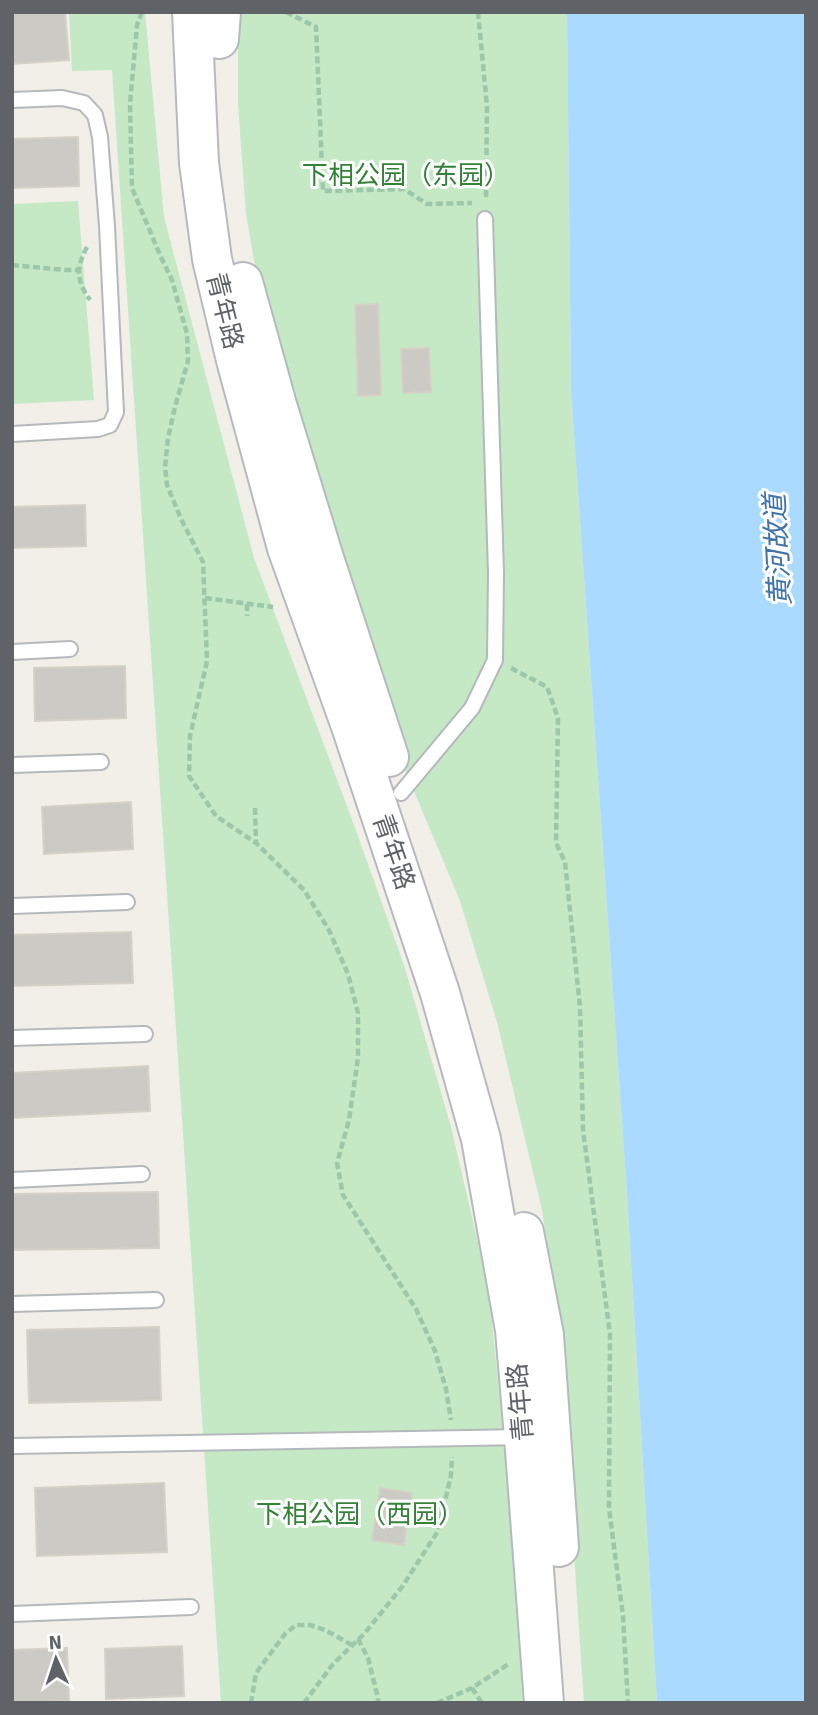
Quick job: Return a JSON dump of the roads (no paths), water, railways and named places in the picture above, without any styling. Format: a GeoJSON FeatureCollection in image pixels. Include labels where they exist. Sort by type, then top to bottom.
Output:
{"type":"FeatureCollection","features":[{"type":"Feature","properties":{"kind":"street","name":"青年路"},"geometry":{"type":"LineString","coordinates":[[206,19],[200,163],[212,259],[236,360],[287,548],[352,729],[440,993],[481,1139],[514,1330],[538,1435],[568,1703]]}},
{"type":"Feature","properties":{"kind":"street","name":"青年路"},"geometry":{"type":"LineString","coordinates":[[206,19],[239,264],[277,405],[323,555],[461,976],[503,1126],[544,1335],[538,1435],[544,1703]]}},
{"type":"Feature","properties":{"kind":"lane"},"geometry":{"type":"LineString","coordinates":[[12,100],[62,98],[84,103],[95,116],[100,137],[107,226],[116,412],[110,425],[98,429],[12,434]]}},
{"type":"Feature","properties":{"kind":"lane"},"geometry":{"type":"LineString","coordinates":[[401,793],[472,708],[495,660],[496,573],[485,219]]}},
{"type":"Feature","properties":{"kind":"lane"},"geometry":{"type":"LineString","coordinates":[[12,652],[70,649]]}},
{"type":"Feature","properties":{"kind":"lane"},"geometry":{"type":"LineString","coordinates":[[12,765],[101,762]]}},
{"type":"Feature","properties":{"kind":"lane"},"geometry":{"type":"LineString","coordinates":[[12,906],[127,902]]}},
{"type":"Feature","properties":{"kind":"lane"},"geometry":{"type":"LineString","coordinates":[[12,1038],[145,1034]]}},
{"type":"Feature","properties":{"kind":"lane"},"geometry":{"type":"LineString","coordinates":[[12,1180],[142,1174]]}},
{"type":"Feature","properties":{"kind":"lane"},"geometry":{"type":"LineString","coordinates":[[12,1304],[156,1300]]}},
{"type":"Feature","properties":{"kind":"lane"},"geometry":{"type":"LineString","coordinates":[[12,1446],[538,1435]]}},
{"type":"Feature","properties":{"kind":"lane"},"geometry":{"type":"LineString","coordinates":[[12,1614],[191,1607]]}},
{"type":"Feature","properties":{"kind":"water","name":"黄河故道"},"geometry":{"type":"Polygon","coordinates":[[[567,12],[806,12],[806,1703],[657,1703],[627,1194],[571,391],[567,12]]]}},
{"type":"Feature","properties":{"kind":"park label","name":"下相公园（东园）"},"geometry":{"type":"Point","coordinates":[406,176]}},
{"type":"Feature","properties":{"kind":"park label","name":"下相公园（西园）"},"geometry":{"type":"Point","coordinates":[360,1515]}}]}
